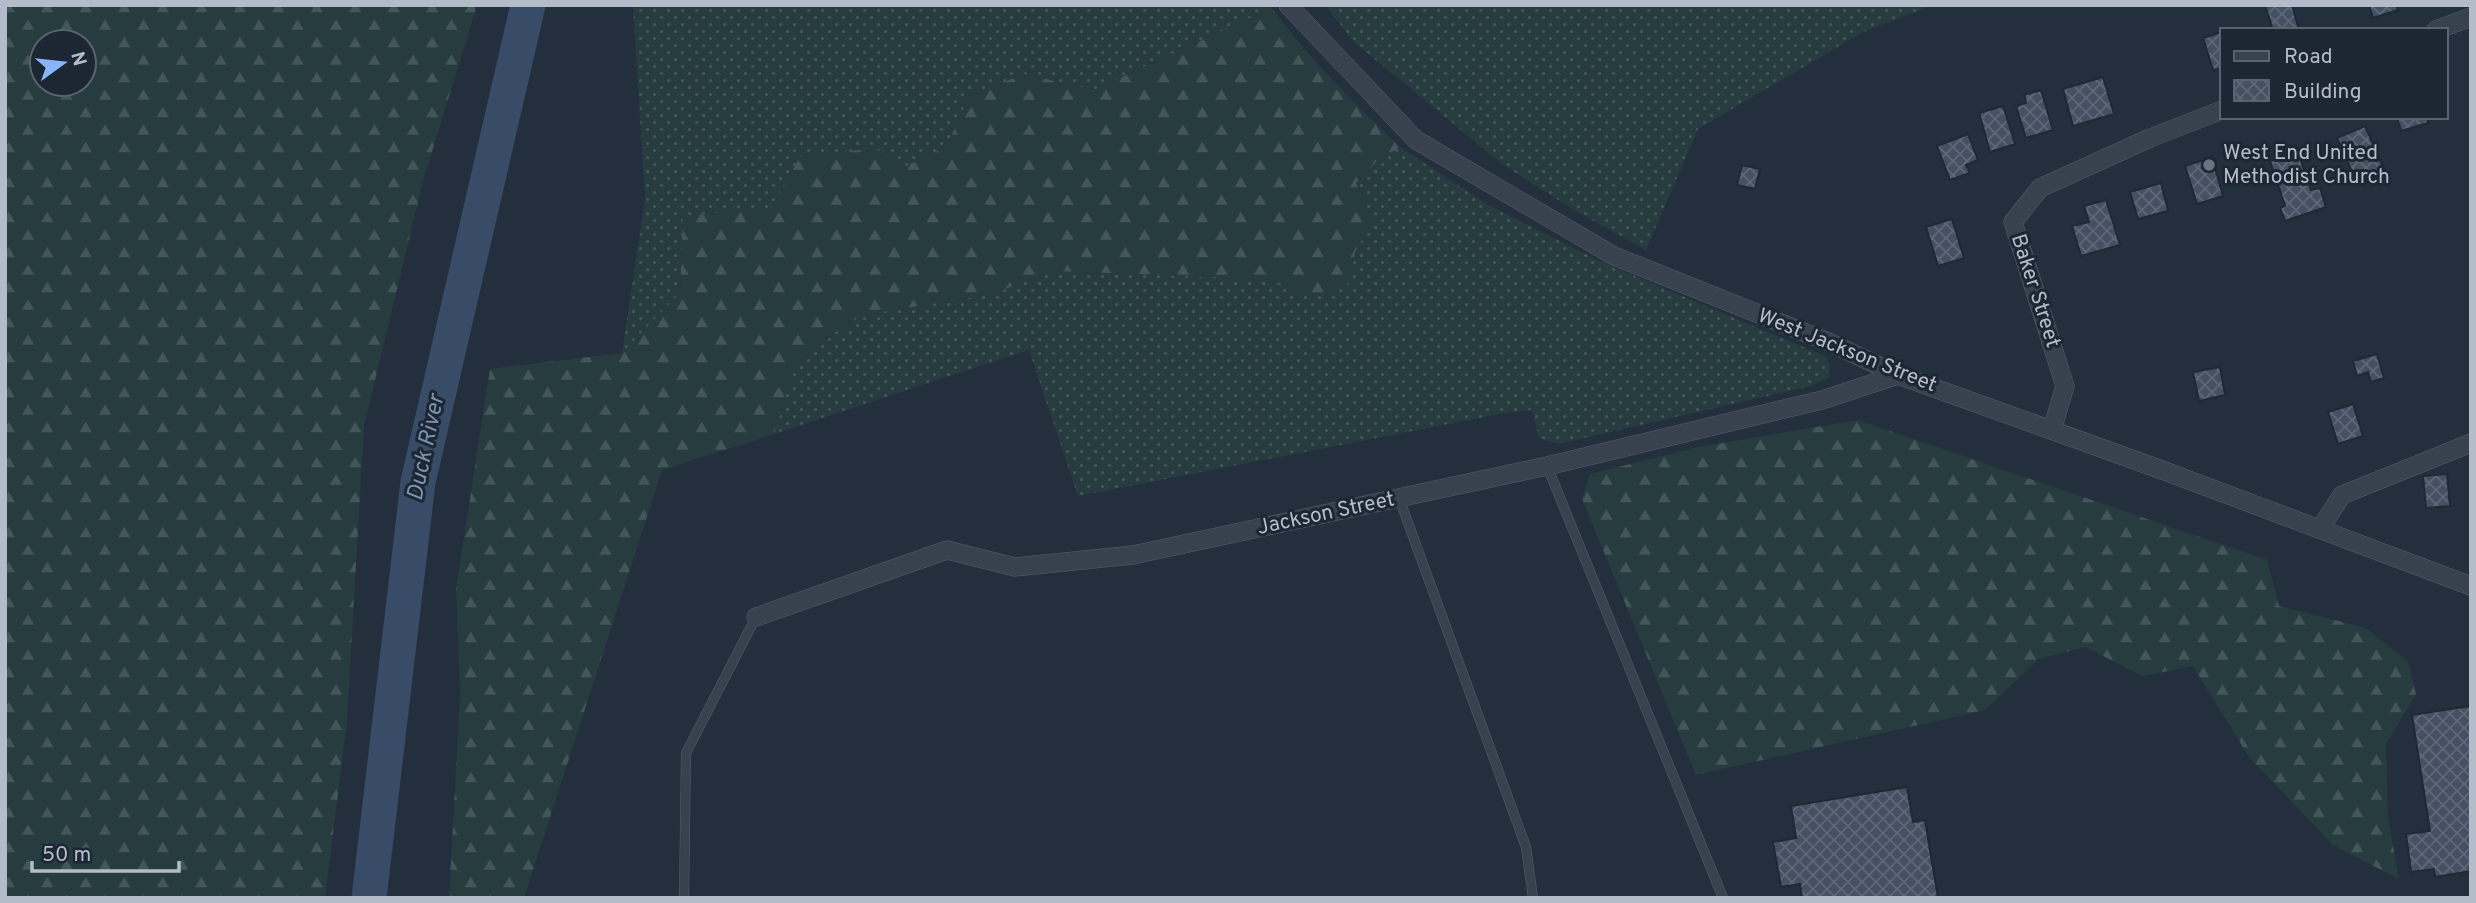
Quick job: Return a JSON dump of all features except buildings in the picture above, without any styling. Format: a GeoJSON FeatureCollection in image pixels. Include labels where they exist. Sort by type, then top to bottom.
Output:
{"type":"FeatureCollection","features":[{"type":"Feature","properties":{"kind":"street","name":"West Jackson Street"},"geometry":{"type":"LineString","coordinates":[[1288,5],[1416,139],[1614,256],[1831,343],[1898,375],[2471,586]]}},
{"type":"Feature","properties":{"kind":"street"},"geometry":{"type":"LineString","coordinates":[[2442,28],[2471,17]]}},
{"type":"Feature","properties":{"kind":"street","name":"Baker Street"},"geometry":{"type":"LineString","coordinates":[[2052,430],[2065,386],[2013,222],[2040,188],[2150,138],[2220,111]]}},
{"type":"Feature","properties":{"kind":"street","name":"Jackson Street"},"geometry":{"type":"LineString","coordinates":[[755,617],[947,550],[1015,567],[1133,555],[1547,466],[1822,400],[1898,375]]}},
{"type":"Feature","properties":{"kind":"street"},"geometry":{"type":"LineString","coordinates":[[2320,529],[2342,495],[2471,443]]}},
{"type":"Feature","properties":{"kind":"lane"},"geometry":{"type":"LineString","coordinates":[[1547,466],[1723,898]]}},
{"type":"Feature","properties":{"kind":"lane"},"geometry":{"type":"LineString","coordinates":[[1399,498],[1526,847],[1533,898]]}},
{"type":"Feature","properties":{"kind":"lane"},"geometry":{"type":"LineString","coordinates":[[684,898],[686,753],[755,617]]}},
{"type":"Feature","properties":{"kind":"green space"},"geometry":{"type":"Polygon","coordinates":[[[5,5],[477,5],[423,181],[364,426],[347,721],[325,898],[5,898],[5,5]]]}},
{"type":"Feature","properties":{"kind":"green space"},"geometry":{"type":"Polygon","coordinates":[[[633,5],[1270,5],[1272,8],[1094,90],[1024,74],[969,96],[947,146],[901,169],[771,208],[683,216],[680,293],[622,353],[645,199],[633,5]]]}},
{"type":"Feature","properties":{"kind":"green space"},"geometry":{"type":"Polygon","coordinates":[[[1325,5],[1933,5],[1863,32],[1698,129],[1646,250],[1574,210],[1502,164],[1354,42],[1325,5]]]}},
{"type":"Feature","properties":{"kind":"green space"},"geometry":{"type":"Polygon","coordinates":[[[1272,8],[1317,63],[1400,147],[1377,161],[1356,183],[1373,221],[1355,252],[1350,282],[1330,297],[1297,294],[1268,279],[1054,271],[992,294],[863,315],[821,341],[791,377],[774,434],[662,470],[524,898],[449,898],[460,694],[456,589],[490,369],[622,353],[680,293],[683,216],[771,208],[800,157],[876,148],[901,169],[947,146],[969,96],[1024,74],[1094,90],[1272,8]]]}},
{"type":"Feature","properties":{"kind":"green space"},"geometry":{"type":"Polygon","coordinates":[[[1400,147],[1488,205],[1604,263],[1827,357],[1829,377],[1811,386],[1558,444],[1539,438],[1532,410],[1078,496],[1029,350],[774,434],[791,377],[821,341],[863,315],[992,294],[1054,271],[1268,279],[1297,294],[1350,281],[1355,252],[1372,222],[1356,183],[1377,161],[1400,147]]]}},
{"type":"Feature","properties":{"kind":"green space"},"geometry":{"type":"Polygon","coordinates":[[[1858,420],[2267,560],[2279,606],[2366,628],[2408,662],[2416,694],[2386,744],[2388,817],[2399,879],[2333,845],[2249,757],[2193,666],[2143,676],[2085,647],[2039,659],[1985,710],[1696,775],[1582,499],[1590,474],[1699,447],[1858,420]]]}},
{"type":"Feature","properties":{"kind":"waterway","name":"Duck River"},"geometry":{"type":"LineString","coordinates":[[369,898],[418,482],[528,5]]}},
{"type":"Feature","properties":{"kind":"place","name":"West End United Methodist Church"},"geometry":{"type":"Point","coordinates":[2209,165]}}]}
